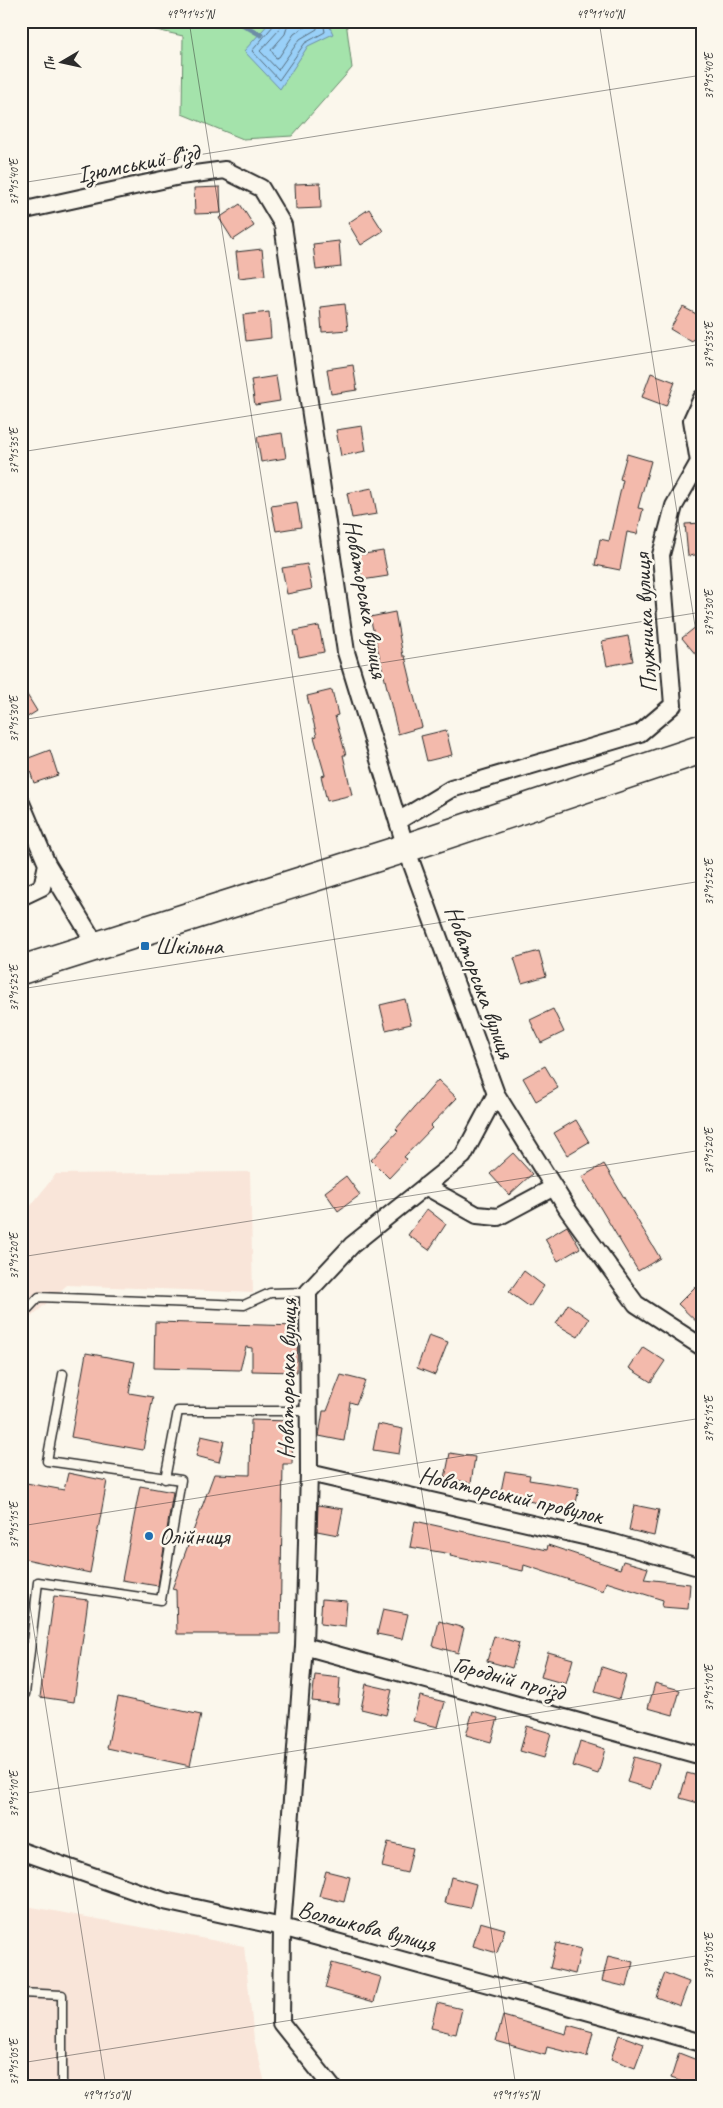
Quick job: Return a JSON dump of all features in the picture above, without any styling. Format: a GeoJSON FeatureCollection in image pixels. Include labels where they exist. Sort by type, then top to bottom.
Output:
{"type":"FeatureCollection","features":[{"type":"Feature","properties":{"kind":"highway"},"geometry":{"type":"LineString","coordinates":[[26,971],[96,945],[406,848],[702,750]]}},
{"type":"Feature","properties":{"kind":"street","name":"Ізюмський в’їзд"},"geometry":{"type":"LineString","coordinates":[[21,211],[180,176],[225,170],[261,188]]}},
{"type":"Feature","properties":{"kind":"street","name":"Новаторська вулиця"},"geometry":{"type":"LineString","coordinates":[[261,188],[283,225],[346,652],[406,848],[496,1094],[568,1210],[636,1304],[702,1347]]}},
{"type":"Feature","properties":{"kind":"street","name":"Плужника вулиця"},"geometry":{"type":"LineString","coordinates":[[398,821],[451,789],[640,733],[672,705],[661,555],[674,506],[699,462],[692,420],[702,398]]}},
{"type":"Feature","properties":{"kind":"street"},"geometry":{"type":"LineString","coordinates":[[21,803],[47,864],[96,945]]}},
{"type":"Feature","properties":{"kind":"street"},"geometry":{"type":"LineString","coordinates":[[21,897],[42,887],[47,864]]}},
{"type":"Feature","properties":{"kind":"street","name":"Новаторська вулиця"},"geometry":{"type":"LineString","coordinates":[[332,2087],[280,2023],[282,1927],[304,1646],[309,1474],[308,1292],[352,1245],[463,1156],[496,1094]]}},
{"type":"Feature","properties":{"kind":"street"},"geometry":{"type":"LineString","coordinates":[[425,1186],[477,1215],[498,1217],[554,1187]]}},
{"type":"Feature","properties":{"kind":"street","name":"Новаторський провулок"},"geometry":{"type":"LineString","coordinates":[[309,1474],[614,1543],[702,1568]]}},
{"type":"Feature","properties":{"kind":"street","name":"Городній проїзд"},"geometry":{"type":"LineString","coordinates":[[304,1646],[702,1756]]}},
{"type":"Feature","properties":{"kind":"street","name":"Волошкова вулиця"},"geometry":{"type":"LineString","coordinates":[[21,1851],[164,1901],[282,1927],[702,2043]]}},
{"type":"Feature","properties":{"kind":"lane"},"geometry":{"type":"LineString","coordinates":[[21,1316],[39,1297],[244,1305],[270,1293],[308,1292]]}},
{"type":"Feature","properties":{"kind":"lane"},"geometry":{"type":"LineString","coordinates":[[25,1694],[38,1582],[161,1600],[181,1480],[47,1461],[63,1374]]}},
{"type":"Feature","properties":{"kind":"lane"},"geometry":{"type":"LineString","coordinates":[[166,1479],[178,1411],[309,1412]]}},
{"type":"Feature","properties":{"kind":"lane"},"geometry":{"type":"LineString","coordinates":[[21,1993],[62,1995],[62,2087]]}},
{"type":"Feature","properties":{"kind":"shaded area"},"geometry":{"type":"Polygon","coordinates":[[[250,1172],[253,1293],[67,1285],[21,1326],[21,1218],[56,1174],[250,1172]]]}},
{"type":"Feature","properties":{"kind":"shaded area"},"geometry":{"type":"Polygon","coordinates":[[[21,1905],[244,1946],[254,2039],[266,2087],[21,2087],[21,1905]]]}},
{"type":"Feature","properties":{"kind":"green space"},"geometry":{"type":"Polygon","coordinates":[[[116,21],[346,21],[352,68],[292,136],[243,139],[182,114],[183,36],[116,21]]]}},
{"type":"Feature","properties":{"kind":"water"},"geometry":{"type":"Polygon","coordinates":[[[271,21],[327,21],[333,34],[308,46],[280,89],[244,51],[271,21]]]}},
{"type":"Feature","properties":{"kind":"building"},"geometry":{"type":"Polygon","coordinates":[[[320,183],[321,208],[296,209],[295,184],[320,183]]]}},
{"type":"Feature","properties":{"kind":"building"},"geometry":{"type":"Polygon","coordinates":[[[220,187],[221,213],[195,214],[194,188],[220,187]]]}},
{"type":"Feature","properties":{"kind":"building"},"geometry":{"type":"Polygon","coordinates":[[[240,204],[254,226],[233,240],[219,218],[240,204]]]}},
{"type":"Feature","properties":{"kind":"building"},"geometry":{"type":"Polygon","coordinates":[[[369,209],[383,231],[361,245],[348,223],[369,209]]]}},
{"type":"Feature","properties":{"kind":"building"},"geometry":{"type":"Polygon","coordinates":[[[339,241],[341,267],[316,270],[313,244],[339,241]]]}},
{"type":"Feature","properties":{"kind":"building"},"geometry":{"type":"Polygon","coordinates":[[[262,249],[265,275],[239,278],[236,252],[262,249]]]}},
{"type":"Feature","properties":{"kind":"building"},"geometry":{"type":"Polygon","coordinates":[[[345,304],[348,330],[322,332],[320,307],[345,304]]]}},
{"type":"Feature","properties":{"kind":"building"},"geometry":{"type":"Polygon","coordinates":[[[683,307],[702,317],[702,325],[692,342],[670,329],[683,307]]]}},
{"type":"Feature","properties":{"kind":"building"},"geometry":{"type":"Polygon","coordinates":[[[269,312],[271,338],[246,341],[243,315],[269,312]]]}},
{"type":"Feature","properties":{"kind":"building"},"geometry":{"type":"Polygon","coordinates":[[[353,365],[357,390],[331,394],[327,369],[353,365]]]}},
{"type":"Feature","properties":{"kind":"building"},"geometry":{"type":"Polygon","coordinates":[[[651,373],[675,382],[666,406],[642,397],[651,373]]]}},
{"type":"Feature","properties":{"kind":"building"},"geometry":{"type":"Polygon","coordinates":[[[276,376],[280,401],[255,405],[251,380],[276,376]]]}},
{"type":"Feature","properties":{"kind":"building"},"geometry":{"type":"Polygon","coordinates":[[[362,426],[366,451],[341,456],[336,430],[362,426]]]}},
{"type":"Feature","properties":{"kind":"building"},"geometry":{"type":"Polygon","coordinates":[[[282,433],[286,458],[261,462],[257,437],[282,433]]]}},
{"type":"Feature","properties":{"kind":"building"},"geometry":{"type":"Polygon","coordinates":[[[627,454],[651,461],[638,508],[643,509],[637,534],[627,532],[620,570],[595,565],[600,539],[609,541],[623,480],[620,479],[627,454]]]}},
{"type":"Feature","properties":{"kind":"building"},"geometry":{"type":"Polygon","coordinates":[[[372,488],[377,514],[352,518],[347,493],[372,488]]]}},
{"type":"Feature","properties":{"kind":"building"},"geometry":{"type":"Polygon","coordinates":[[[297,502],[301,527],[276,531],[271,506],[297,502]]]}},
{"type":"Feature","properties":{"kind":"building"},"geometry":{"type":"Polygon","coordinates":[[[702,523],[702,554],[688,556],[685,524],[702,523]]]}},
{"type":"Feature","properties":{"kind":"building"},"geometry":{"type":"Polygon","coordinates":[[[383,551],[388,576],[362,580],[358,555],[383,551]]]}},
{"type":"Feature","properties":{"kind":"building"},"geometry":{"type":"Polygon","coordinates":[[[307,564],[312,589],[287,594],[282,568],[307,564]]]}},
{"type":"Feature","properties":{"kind":"building"},"geometry":{"type":"Polygon","coordinates":[[[395,612],[403,656],[405,656],[422,727],[398,734],[370,617],[395,612]]]}},
{"type":"Feature","properties":{"kind":"building"},"geometry":{"type":"Polygon","coordinates":[[[702,622],[702,662],[682,638],[702,622]]]}},
{"type":"Feature","properties":{"kind":"building"},"geometry":{"type":"Polygon","coordinates":[[[319,626],[324,652],[299,657],[294,631],[319,626]]]}},
{"type":"Feature","properties":{"kind":"building"},"geometry":{"type":"Polygon","coordinates":[[[628,636],[633,661],[607,666],[602,641],[628,636]]]}},
{"type":"Feature","properties":{"kind":"building"},"geometry":{"type":"Polygon","coordinates":[[[21,685],[37,711],[21,721],[21,685]]]}},
{"type":"Feature","properties":{"kind":"building"},"geometry":{"type":"Polygon","coordinates":[[[332,690],[338,715],[335,716],[346,755],[343,755],[352,795],[327,801],[321,776],[325,775],[314,737],[317,736],[307,696],[332,690]]]}},
{"type":"Feature","properties":{"kind":"building"},"geometry":{"type":"Polygon","coordinates":[[[446,730],[452,755],[427,761],[421,736],[446,730]]]}},
{"type":"Feature","properties":{"kind":"building"},"geometry":{"type":"Polygon","coordinates":[[[50,750],[58,775],[34,783],[26,759],[50,750]]]}},
{"type":"Feature","properties":{"kind":"building"},"geometry":{"type":"Polygon","coordinates":[[[539,951],[546,976],[522,983],[514,958],[539,951]]]}},
{"type":"Feature","properties":{"kind":"building"},"geometry":{"type":"Polygon","coordinates":[[[405,999],[411,1024],[386,1030],[380,1005],[405,999]]]}},
{"type":"Feature","properties":{"kind":"building"},"geometry":{"type":"Polygon","coordinates":[[[553,1009],[564,1032],[541,1043],[530,1020],[553,1009]]]}},
{"type":"Feature","properties":{"kind":"building"},"geometry":{"type":"Polygon","coordinates":[[[545,1066],[558,1088],[536,1101],[523,1078],[545,1066]]]}},
{"type":"Feature","properties":{"kind":"building"},"geometry":{"type":"Polygon","coordinates":[[[438,1080],[457,1098],[430,1126],[432,1128],[404,1157],[407,1159],[389,1178],[371,1160],[398,1131],[396,1129],[438,1080]]]}},
{"type":"Feature","properties":{"kind":"building"},"geometry":{"type":"Polygon","coordinates":[[[576,1120],[589,1142],[567,1155],[554,1133],[576,1120]]]}},
{"type":"Feature","properties":{"kind":"building"},"geometry":{"type":"Polygon","coordinates":[[[513,1153],[532,1174],[509,1195],[490,1174],[513,1153]]]}},
{"type":"Feature","properties":{"kind":"building"},"geometry":{"type":"Polygon","coordinates":[[[604,1164],[660,1258],[638,1271],[582,1177],[604,1164]]]}},
{"type":"Feature","properties":{"kind":"building"},"geometry":{"type":"Polygon","coordinates":[[[346,1176],[360,1195],[338,1211],[325,1192],[346,1176]]]}},
{"type":"Feature","properties":{"kind":"building"},"geometry":{"type":"Polygon","coordinates":[[[427,1209],[446,1224],[429,1250],[408,1235],[427,1209]]]}},
{"type":"Feature","properties":{"kind":"building"},"geometry":{"type":"Polygon","coordinates":[[[567,1226],[580,1248],[558,1261],[545,1239],[567,1226]]]}},
{"type":"Feature","properties":{"kind":"building"},"geometry":{"type":"Polygon","coordinates":[[[524,1271],[544,1286],[530,1307],[509,1292],[524,1271]]]}},
{"type":"Feature","properties":{"kind":"building"},"geometry":{"type":"Polygon","coordinates":[[[702,1280],[702,1327],[678,1304],[702,1280]]]}},
{"type":"Feature","properties":{"kind":"building"},"geometry":{"type":"Polygon","coordinates":[[[568,1304],[589,1319],[578,1337],[556,1324],[568,1304]]]}},
{"type":"Feature","properties":{"kind":"building"},"geometry":{"type":"Polygon","coordinates":[[[155,1322],[298,1326],[297,1372],[252,1371],[252,1348],[246,1347],[240,1370],[154,1368],[155,1322]]]}},
{"type":"Feature","properties":{"kind":"building"},"geometry":{"type":"Polygon","coordinates":[[[429,1335],[448,1342],[435,1375],[417,1368],[429,1335]]]}},
{"type":"Feature","properties":{"kind":"building"},"geometry":{"type":"Polygon","coordinates":[[[643,1347],[665,1361],[651,1382],[629,1368],[643,1347]]]}},
{"type":"Feature","properties":{"kind":"building"},"geometry":{"type":"Polygon","coordinates":[[[86,1353],[135,1362],[129,1393],[153,1397],[143,1450],[71,1437],[86,1353]]]}},
{"type":"Feature","properties":{"kind":"building"},"geometry":{"type":"Polygon","coordinates":[[[341,1375],[365,1381],[356,1404],[350,1402],[344,1441],[319,1436],[323,1411],[327,1411],[341,1375]]]}},
{"type":"Feature","properties":{"kind":"building"},"geometry":{"type":"Polygon","coordinates":[[[251,1420],[293,1421],[292,1464],[283,1464],[280,1634],[177,1634],[176,1590],[172,1589],[214,1474],[250,1475],[251,1420]]]}},
{"type":"Feature","properties":{"kind":"building"},"geometry":{"type":"Polygon","coordinates":[[[378,1424],[403,1429],[399,1454],[373,1450],[378,1424]]]}},
{"type":"Feature","properties":{"kind":"building"},"geometry":{"type":"Polygon","coordinates":[[[201,1436],[224,1441],[219,1462],[196,1456],[201,1436]]]}},
{"type":"Feature","properties":{"kind":"building"},"geometry":{"type":"Polygon","coordinates":[[[450,1453],[475,1457],[471,1483],[445,1478],[450,1453]]]}},
{"type":"Feature","properties":{"kind":"building"},"geometry":{"type":"Polygon","coordinates":[[[505,1471],[530,1475],[529,1480],[579,1488],[574,1513],[549,1509],[550,1505],[500,1496],[505,1471]]]}},
{"type":"Feature","properties":{"kind":"building"},"geometry":{"type":"Polygon","coordinates":[[[68,1473],[107,1481],[90,1573],[21,1558],[21,1482],[64,1490],[68,1473]]]}},
{"type":"Feature","properties":{"kind":"building","name":"Олійниця"},"geometry":{"type":"Polygon","coordinates":[[[140,1486],[173,1492],[158,1586],[122,1580],[140,1486]]]}},
{"type":"Feature","properties":{"kind":"building"},"geometry":{"type":"Polygon","coordinates":[[[318,1505],[343,1509],[338,1535],[317,1531],[318,1505]]]}},
{"type":"Feature","properties":{"kind":"building"},"geometry":{"type":"Polygon","coordinates":[[[634,1505],[659,1510],[654,1536],[629,1530],[634,1505]]]}},
{"type":"Feature","properties":{"kind":"building"},"geometry":{"type":"Polygon","coordinates":[[[415,1521],[547,1550],[548,1545],[620,1569],[623,1561],[648,1568],[644,1579],[690,1584],[688,1609],[662,1607],[663,1600],[606,1582],[603,1591],[524,1565],[523,1571],[450,1556],[451,1554],[410,1547],[415,1521]]]}},
{"type":"Feature","properties":{"kind":"building"},"geometry":{"type":"Polygon","coordinates":[[[54,1596],[88,1600],[74,1702],[40,1697],[54,1596]]]}},
{"type":"Feature","properties":{"kind":"building"},"geometry":{"type":"Polygon","coordinates":[[[322,1599],[347,1601],[345,1627],[320,1624],[322,1599]]]}},
{"type":"Feature","properties":{"kind":"building"},"geometry":{"type":"Polygon","coordinates":[[[383,1609],[408,1614],[402,1639],[377,1634],[383,1609]]]}},
{"type":"Feature","properties":{"kind":"building"},"geometry":{"type":"Polygon","coordinates":[[[439,1621],[464,1628],[458,1653],[433,1646],[439,1621]]]}},
{"type":"Feature","properties":{"kind":"building"},"geometry":{"type":"Polygon","coordinates":[[[494,1636],[519,1643],[512,1668],[487,1661],[494,1636]]]}},
{"type":"Feature","properties":{"kind":"building"},"geometry":{"type":"Polygon","coordinates":[[[548,1652],[573,1659],[566,1684],[541,1677],[548,1652]]]}},
{"type":"Feature","properties":{"kind":"building"},"geometry":{"type":"Polygon","coordinates":[[[602,1667],[626,1675],[619,1699],[595,1692],[602,1667]]]}},
{"type":"Feature","properties":{"kind":"building"},"geometry":{"type":"Polygon","coordinates":[[[315,1675],[340,1678],[338,1704],[312,1701],[315,1675]]]}},
{"type":"Feature","properties":{"kind":"building"},"geometry":{"type":"Polygon","coordinates":[[[655,1683],[680,1690],[673,1715],[648,1708],[655,1683]]]}},
{"type":"Feature","properties":{"kind":"building"},"geometry":{"type":"Polygon","coordinates":[[[366,1684],[392,1690],[386,1715],[361,1709],[366,1684]]]}},
{"type":"Feature","properties":{"kind":"building"},"geometry":{"type":"Polygon","coordinates":[[[420,1696],[445,1702],[438,1727],[413,1721],[420,1696]]]}},
{"type":"Feature","properties":{"kind":"building"},"geometry":{"type":"Polygon","coordinates":[[[118,1697],[201,1715],[190,1766],[107,1748],[118,1697]]]}},
{"type":"Feature","properties":{"kind":"building"},"geometry":{"type":"Polygon","coordinates":[[[473,1711],[498,1718],[491,1742],[466,1735],[473,1711]]]}},
{"type":"Feature","properties":{"kind":"building"},"geometry":{"type":"Polygon","coordinates":[[[527,1726],[551,1733],[544,1758],[520,1751],[527,1726]]]}},
{"type":"Feature","properties":{"kind":"building"},"geometry":{"type":"Polygon","coordinates":[[[580,1741],[605,1749],[598,1774],[573,1766],[580,1741]]]}},
{"type":"Feature","properties":{"kind":"building"},"geometry":{"type":"Polygon","coordinates":[[[634,1757],[659,1764],[651,1789],[627,1782],[634,1757]]]}},
{"type":"Feature","properties":{"kind":"building"},"geometry":{"type":"Polygon","coordinates":[[[687,1773],[702,1777],[702,1804],[680,1798],[687,1773]]]}},
{"type":"Feature","properties":{"kind":"building"},"geometry":{"type":"Polygon","coordinates":[[[388,1842],[413,1848],[407,1873],[382,1867],[388,1842]]]}},
{"type":"Feature","properties":{"kind":"building"},"geometry":{"type":"Polygon","coordinates":[[[326,1871],[350,1877],[344,1902],[319,1896],[326,1871]]]}},
{"type":"Feature","properties":{"kind":"building"},"geometry":{"type":"Polygon","coordinates":[[[451,1877],[476,1884],[470,1908],[445,1903],[451,1877]]]}},
{"type":"Feature","properties":{"kind":"building"},"geometry":{"type":"Polygon","coordinates":[[[480,1922],[505,1929],[497,1953],[473,1946],[480,1922]]]}},
{"type":"Feature","properties":{"kind":"building"},"geometry":{"type":"Polygon","coordinates":[[[556,1943],[581,1949],[575,1974],[550,1968],[556,1943]]]}},
{"type":"Feature","properties":{"kind":"building"},"geometry":{"type":"Polygon","coordinates":[[[608,1956],[633,1962],[627,1987],[602,1981],[608,1956]]]}},
{"type":"Feature","properties":{"kind":"building"},"geometry":{"type":"Polygon","coordinates":[[[332,1963],[381,1977],[374,2002],[325,1988],[332,1963]]]}},
{"type":"Feature","properties":{"kind":"building"},"geometry":{"type":"Polygon","coordinates":[[[665,1973],[689,1982],[680,2006],[656,1997],[665,1973]]]}},
{"type":"Feature","properties":{"kind":"building"},"geometry":{"type":"Polygon","coordinates":[[[437,2003],[462,2009],[456,2034],[431,2028],[437,2003]]]}},
{"type":"Feature","properties":{"kind":"building"},"geometry":{"type":"Polygon","coordinates":[[[503,2016],[566,2034],[568,2025],[593,2032],[587,2057],[547,2047],[545,2055],[496,2041],[503,2016]]]}},
{"type":"Feature","properties":{"kind":"building"},"geometry":{"type":"Polygon","coordinates":[[[619,2035],[644,2044],[635,2068],[611,2059],[619,2035]]]}},
{"type":"Feature","properties":{"kind":"building"},"geometry":{"type":"Polygon","coordinates":[[[679,2053],[702,2062],[695,2086],[671,2078],[679,2053]]]}},
{"type":"Feature","properties":{"kind":"waterway"},"geometry":{"type":"LineString","coordinates":[[237,21],[261,35]]}},
{"type":"Feature","properties":{"kind":"place","name":"Шкільна"},"geometry":{"type":"Point","coordinates":[145,946]}},
{"type":"Feature","properties":{"kind":"place","name":"Олійниця"},"geometry":{"type":"Point","coordinates":[149,1536]}}]}
